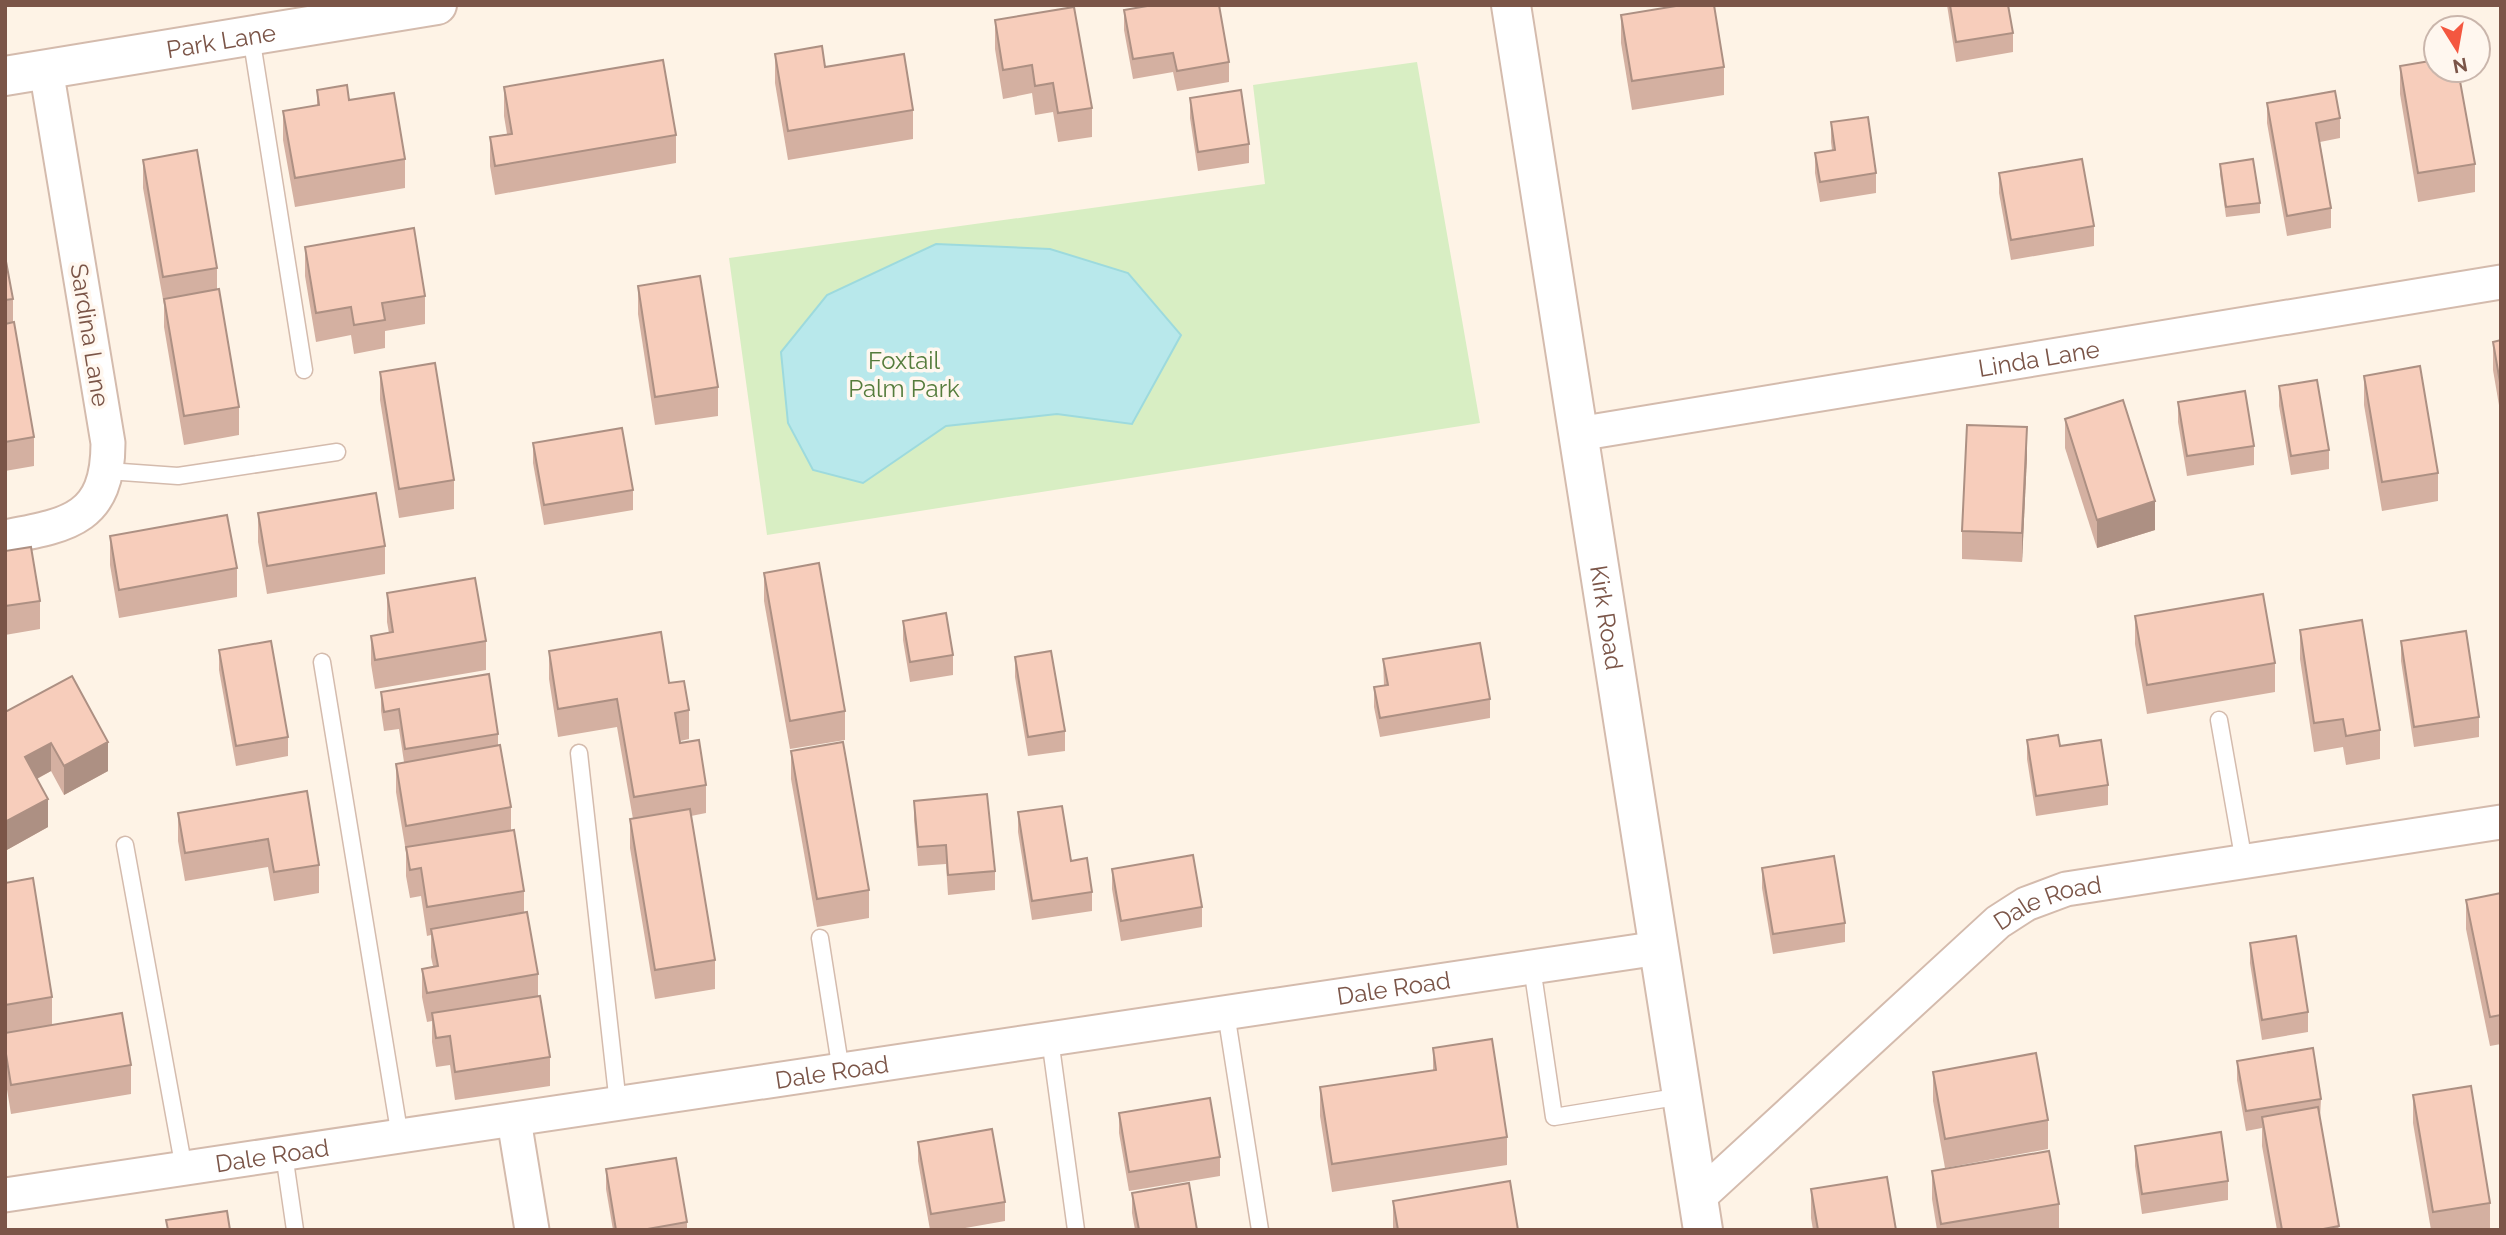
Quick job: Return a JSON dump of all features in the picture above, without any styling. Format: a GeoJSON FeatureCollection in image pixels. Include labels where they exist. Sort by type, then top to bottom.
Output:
{"type":"FeatureCollection","features":[{"type":"Feature","properties":{"kind":"street","name":"Park Lane"},"geometry":{"type":"LineString","coordinates":[[5,76],[251,36],[378,10],[437,5]]}},
{"type":"Feature","properties":{"kind":"street","name":"Kirk Road"},"geometry":{"type":"LineString","coordinates":[[1511,5],[1700,1214]]}},
{"type":"Feature","properties":{"kind":"street","name":"Sardina Lane"},"geometry":{"type":"LineString","coordinates":[[5,537],[60,527],[82,514],[98,495],[108,471],[108,443],[46,69]]}},
{"type":"Feature","properties":{"kind":"street","name":"Linda Lane"},"geometry":{"type":"LineString","coordinates":[[1578,434],[2501,282]]}},
{"type":"Feature","properties":{"kind":"street","name":"Dale Road"},"geometry":{"type":"LineString","coordinates":[[1700,1214],[1998,922],[2026,904],[2066,889],[2501,822]]}},
{"type":"Feature","properties":{"kind":"street","name":"Dale Road"},"geometry":{"type":"LineString","coordinates":[[5,1195],[1659,948]]}},
{"type":"Feature","properties":{"kind":"street"},"geometry":{"type":"LineString","coordinates":[[514,1120],[531,1230]]}},
{"type":"Feature","properties":{"kind":"lane"},"geometry":{"type":"LineString","coordinates":[[251,36],[304,370]]}},
{"type":"Feature","properties":{"kind":"lane"},"geometry":{"type":"LineString","coordinates":[[108,471],[178,476],[337,452]]}},
{"type":"Feature","properties":{"kind":"lane"},"geometry":{"type":"LineString","coordinates":[[322,662],[400,1137]]}},
{"type":"Feature","properties":{"kind":"lane"},"geometry":{"type":"LineString","coordinates":[[2219,720],[2244,862]]}},
{"type":"Feature","properties":{"kind":"lane"},"geometry":{"type":"LineString","coordinates":[[579,753],[618,1104]]}},
{"type":"Feature","properties":{"kind":"lane"},"geometry":{"type":"LineString","coordinates":[[125,845],[184,1169]]}},
{"type":"Feature","properties":{"kind":"lane"},"geometry":{"type":"LineString","coordinates":[[821,938],[841,1071]]}},
{"type":"Feature","properties":{"kind":"lane"},"geometry":{"type":"LineString","coordinates":[[1532,967],[1554,1117],[1682,1096]]}},
{"type":"Feature","properties":{"kind":"lane"},"geometry":{"type":"LineString","coordinates":[[1226,1013],[1260,1230]]}},
{"type":"Feature","properties":{"kind":"lane"},"geometry":{"type":"LineString","coordinates":[[1050,1039],[1076,1230]]}},
{"type":"Feature","properties":{"kind":"lane"},"geometry":{"type":"LineString","coordinates":[[284,1154],[295,1230]]}},
{"type":"Feature","properties":{"kind":"green space","name":"Foxtail Palm Park"},"geometry":{"type":"Polygon","coordinates":[[[1417,62],[1480,423],[767,535],[729,258],[1265,184],[1253,85],[1417,62]]]}},
{"type":"Feature","properties":{"kind":"water"},"geometry":{"type":"Polygon","coordinates":[[[936,244],[1050,249],[1128,273],[1181,335],[1132,424],[1057,414],[946,426],[863,483],[813,470],[788,423],[781,352],[827,295],[936,244]]]}},
{"type":"Feature","properties":{"kind":"building"},"geometry":{"type":"Polygon","coordinates":[[[1153,5],[1219,5],[1229,62],[1177,71],[1173,53],[1133,59],[1124,10],[1153,5]]]}},
{"type":"Feature","properties":{"kind":"building"},"geometry":{"type":"Polygon","coordinates":[[[1682,5],[1714,5],[1724,67],[1632,81],[1621,15],[1682,5]]]}},
{"type":"Feature","properties":{"kind":"building"},"geometry":{"type":"Polygon","coordinates":[[[1950,5],[2008,5],[2013,33],[1956,42],[1950,5]]]}},
{"type":"Feature","properties":{"kind":"building"},"geometry":{"type":"Polygon","coordinates":[[[1074,7],[1092,108],[1058,113],[1053,83],[1035,86],[1032,65],[1003,70],[995,20],[1074,7]]]}},
{"type":"Feature","properties":{"kind":"building"},"geometry":{"type":"Polygon","coordinates":[[[822,46],[825,67],[904,54],[913,110],[788,131],[775,54],[822,46]]]}},
{"type":"Feature","properties":{"kind":"building"},"geometry":{"type":"Polygon","coordinates":[[[663,60],[676,135],[495,166],[490,137],[512,134],[504,87],[663,60]]]}},
{"type":"Feature","properties":{"kind":"building"},"geometry":{"type":"Polygon","coordinates":[[[2422,62],[2422,84],[2461,84],[2475,164],[2418,173],[2400,66],[2422,62]]]}},
{"type":"Feature","properties":{"kind":"building"},"geometry":{"type":"Polygon","coordinates":[[[347,85],[349,100],[394,93],[405,159],[295,178],[283,111],[319,105],[317,90],[347,85]]]}},
{"type":"Feature","properties":{"kind":"building"},"geometry":{"type":"Polygon","coordinates":[[[1241,90],[1249,144],[1198,152],[1190,98],[1241,90]]]}},
{"type":"Feature","properties":{"kind":"building"},"geometry":{"type":"Polygon","coordinates":[[[2335,91],[2340,118],[2316,123],[2331,208],[2287,216],[2267,103],[2335,91]]]}},
{"type":"Feature","properties":{"kind":"building"},"geometry":{"type":"Polygon","coordinates":[[[1868,117],[1876,173],[1820,182],[1815,153],[1835,150],[1831,122],[1868,117]]]}},
{"type":"Feature","properties":{"kind":"building"},"geometry":{"type":"Polygon","coordinates":[[[197,150],[217,268],[163,277],[143,160],[197,150]]]}},
{"type":"Feature","properties":{"kind":"building"},"geometry":{"type":"Polygon","coordinates":[[[2082,159],[2094,226],[2011,240],[1999,173],[2082,159]]]}},
{"type":"Feature","properties":{"kind":"building"},"geometry":{"type":"Polygon","coordinates":[[[2253,159],[2260,203],[2226,207],[2220,164],[2253,159]]]}},
{"type":"Feature","properties":{"kind":"building"},"geometry":{"type":"Polygon","coordinates":[[[414,228],[425,296],[382,303],[385,320],[354,325],[351,307],[316,313],[305,247],[414,228]]]}},
{"type":"Feature","properties":{"kind":"building"},"geometry":{"type":"Polygon","coordinates":[[[5,256],[13,299],[5,300],[5,256]]]}},
{"type":"Feature","properties":{"kind":"building"},"geometry":{"type":"Polygon","coordinates":[[[700,276],[718,387],[655,397],[638,286],[700,276]]]}},
{"type":"Feature","properties":{"kind":"building"},"geometry":{"type":"Polygon","coordinates":[[[219,289],[239,407],[184,416],[164,299],[219,289]]]}},
{"type":"Feature","properties":{"kind":"building"},"geometry":{"type":"Polygon","coordinates":[[[14,322],[34,437],[5,442],[5,324],[14,322]]]}},
{"type":"Feature","properties":{"kind":"building"},"geometry":{"type":"Polygon","coordinates":[[[2501,340],[2501,388],[2493,342],[2501,340]]]}},
{"type":"Feature","properties":{"kind":"building"},"geometry":{"type":"Polygon","coordinates":[[[435,363],[454,480],[399,489],[380,372],[435,363]]]}},
{"type":"Feature","properties":{"kind":"building"},"geometry":{"type":"Polygon","coordinates":[[[2420,366],[2438,473],[2382,482],[2364,376],[2420,366]]]}},
{"type":"Feature","properties":{"kind":"building"},"geometry":{"type":"Polygon","coordinates":[[[2317,380],[2329,450],[2291,456],[2279,386],[2317,380]]]}},
{"type":"Feature","properties":{"kind":"building"},"geometry":{"type":"Polygon","coordinates":[[[2245,391],[2254,446],[2187,456],[2178,402],[2245,391]]]}},
{"type":"Feature","properties":{"kind":"building"},"geometry":{"type":"Polygon","coordinates":[[[2123,400],[2155,501],[2097,520],[2065,419],[2123,400]]]}},
{"type":"Feature","properties":{"kind":"building"},"geometry":{"type":"Polygon","coordinates":[[[1967,425],[2027,427],[2022,533],[1962,531],[1967,425]]]}},
{"type":"Feature","properties":{"kind":"building"},"geometry":{"type":"Polygon","coordinates":[[[622,428],[633,490],[544,505],[533,443],[622,428]]]}},
{"type":"Feature","properties":{"kind":"building"},"geometry":{"type":"Polygon","coordinates":[[[376,493],[385,546],[267,566],[258,513],[376,493]]]}},
{"type":"Feature","properties":{"kind":"building"},"geometry":{"type":"Polygon","coordinates":[[[227,515],[237,568],[119,590],[110,536],[227,515]]]}},
{"type":"Feature","properties":{"kind":"building"},"geometry":{"type":"Polygon","coordinates":[[[31,547],[40,601],[5,606],[5,551],[31,547]]]}},
{"type":"Feature","properties":{"kind":"building"},"geometry":{"type":"Polygon","coordinates":[[[819,563],[845,711],[790,721],[764,573],[819,563]]]}},
{"type":"Feature","properties":{"kind":"building"},"geometry":{"type":"Polygon","coordinates":[[[475,578],[486,641],[375,660],[371,636],[393,632],[387,593],[475,578]]]}},
{"type":"Feature","properties":{"kind":"building"},"geometry":{"type":"Polygon","coordinates":[[[2263,594],[2275,663],[2147,685],[2135,616],[2263,594]]]}},
{"type":"Feature","properties":{"kind":"building"},"geometry":{"type":"Polygon","coordinates":[[[946,613],[953,655],[910,662],[903,621],[946,613]]]}},
{"type":"Feature","properties":{"kind":"building"},"geometry":{"type":"Polygon","coordinates":[[[2362,620],[2380,730],[2346,736],[2343,719],[2314,723],[2300,630],[2362,620]]]}},
{"type":"Feature","properties":{"kind":"building"},"geometry":{"type":"Polygon","coordinates":[[[2466,631],[2479,717],[2414,727],[2401,641],[2466,631]]]}},
{"type":"Feature","properties":{"kind":"building"},"geometry":{"type":"Polygon","coordinates":[[[661,632],[669,683],[684,681],[689,710],[675,713],[680,743],[699,740],[706,785],[634,797],[617,699],[558,709],[549,651],[661,632]]]}},
{"type":"Feature","properties":{"kind":"building"},"geometry":{"type":"Polygon","coordinates":[[[271,641],[288,737],[236,746],[219,650],[271,641]]]}},
{"type":"Feature","properties":{"kind":"building"},"geometry":{"type":"Polygon","coordinates":[[[1480,643],[1490,699],[1380,718],[1374,687],[1388,685],[1383,659],[1480,643]]]}},
{"type":"Feature","properties":{"kind":"building"},"geometry":{"type":"Polygon","coordinates":[[[1051,651],[1065,731],[1028,737],[1015,657],[1051,651]]]}},
{"type":"Feature","properties":{"kind":"building"},"geometry":{"type":"Polygon","coordinates":[[[489,674],[498,734],[405,749],[399,709],[384,712],[381,692],[489,674]]]}},
{"type":"Feature","properties":{"kind":"building"},"geometry":{"type":"Polygon","coordinates":[[[72,676],[108,742],[64,766],[51,743],[25,757],[48,799],[5,822],[5,712],[72,676]]]}},
{"type":"Feature","properties":{"kind":"building"},"geometry":{"type":"Polygon","coordinates":[[[2058,735],[2060,746],[2101,740],[2108,785],[2036,796],[2027,740],[2058,735]]]}},
{"type":"Feature","properties":{"kind":"building"},"geometry":{"type":"Polygon","coordinates":[[[843,742],[869,890],[817,899],[791,751],[843,742]]]}},
{"type":"Feature","properties":{"kind":"building"},"geometry":{"type":"Polygon","coordinates":[[[500,745],[511,807],[406,826],[396,764],[500,745]]]}},
{"type":"Feature","properties":{"kind":"building"},"geometry":{"type":"Polygon","coordinates":[[[307,791],[319,865],[274,872],[268,839],[185,853],[178,813],[307,791]]]}},
{"type":"Feature","properties":{"kind":"building"},"geometry":{"type":"Polygon","coordinates":[[[987,794],[995,871],[948,875],[946,845],[918,847],[914,801],[987,794]]]}},
{"type":"Feature","properties":{"kind":"building"},"geometry":{"type":"Polygon","coordinates":[[[1062,806],[1071,861],[1087,858],[1092,892],[1032,901],[1018,812],[1062,806]]]}},
{"type":"Feature","properties":{"kind":"building"},"geometry":{"type":"Polygon","coordinates":[[[690,809],[715,960],[655,970],[630,819],[690,809]]]}},
{"type":"Feature","properties":{"kind":"building"},"geometry":{"type":"Polygon","coordinates":[[[514,830],[524,891],[427,907],[421,868],[410,870],[406,847],[514,830]]]}},
{"type":"Feature","properties":{"kind":"building"},"geometry":{"type":"Polygon","coordinates":[[[1193,855],[1202,907],[1121,921],[1112,869],[1193,855]]]}},
{"type":"Feature","properties":{"kind":"building"},"geometry":{"type":"Polygon","coordinates":[[[1834,856],[1845,923],[1773,934],[1762,868],[1834,856]]]}},
{"type":"Feature","properties":{"kind":"building"},"geometry":{"type":"Polygon","coordinates":[[[33,878],[52,997],[5,1005],[5,883],[33,878]]]}},
{"type":"Feature","properties":{"kind":"building"},"geometry":{"type":"Polygon","coordinates":[[[2501,893],[2501,1015],[2490,1017],[2466,900],[2501,893]]]}},
{"type":"Feature","properties":{"kind":"building"},"geometry":{"type":"Polygon","coordinates":[[[527,912],[538,974],[427,993],[422,969],[438,966],[431,929],[527,912]]]}},
{"type":"Feature","properties":{"kind":"building"},"geometry":{"type":"Polygon","coordinates":[[[2296,936],[2308,1012],[2262,1020],[2250,943],[2296,936]]]}},
{"type":"Feature","properties":{"kind":"building"},"geometry":{"type":"Polygon","coordinates":[[[540,996],[550,1057],[455,1072],[450,1036],[436,1038],[432,1013],[540,996]]]}},
{"type":"Feature","properties":{"kind":"building"},"geometry":{"type":"Polygon","coordinates":[[[122,1013],[131,1065],[11,1085],[5,1033],[122,1013]]]}},
{"type":"Feature","properties":{"kind":"building"},"geometry":{"type":"Polygon","coordinates":[[[1492,1039],[1507,1137],[1332,1164],[1320,1087],[1436,1070],[1433,1048],[1492,1039]]]}},
{"type":"Feature","properties":{"kind":"building"},"geometry":{"type":"Polygon","coordinates":[[[2313,1048],[2321,1099],[2246,1111],[2237,1061],[2313,1048]]]}},
{"type":"Feature","properties":{"kind":"building"},"geometry":{"type":"Polygon","coordinates":[[[2036,1053],[2048,1120],[1945,1139],[1933,1072],[2036,1053]]]}},
{"type":"Feature","properties":{"kind":"building"},"geometry":{"type":"Polygon","coordinates":[[[2471,1086],[2490,1203],[2433,1212],[2413,1095],[2471,1086]]]}},
{"type":"Feature","properties":{"kind":"building"},"geometry":{"type":"Polygon","coordinates":[[[1210,1098],[1220,1157],[1129,1172],[1119,1113],[1210,1098]]]}},
{"type":"Feature","properties":{"kind":"building"},"geometry":{"type":"Polygon","coordinates":[[[2318,1107],[2339,1226],[2318,1230],[2282,1230],[2262,1117],[2318,1107]]]}},
{"type":"Feature","properties":{"kind":"building"},"geometry":{"type":"Polygon","coordinates":[[[992,1129],[1005,1202],[931,1214],[918,1142],[992,1129]]]}},
{"type":"Feature","properties":{"kind":"building"},"geometry":{"type":"Polygon","coordinates":[[[2221,1132],[2228,1181],[2142,1194],[2135,1146],[2221,1132]]]}},
{"type":"Feature","properties":{"kind":"building"},"geometry":{"type":"Polygon","coordinates":[[[2049,1151],[2059,1204],[1941,1224],[1932,1171],[2049,1151]]]}},
{"type":"Feature","properties":{"kind":"building"},"geometry":{"type":"Polygon","coordinates":[[[676,1158],[687,1222],[642,1230],[616,1230],[606,1169],[676,1158]]]}},
{"type":"Feature","properties":{"kind":"building"},"geometry":{"type":"Polygon","coordinates":[[[1887,1177],[1896,1230],[1818,1230],[1811,1189],[1887,1177]]]}},
{"type":"Feature","properties":{"kind":"building"},"geometry":{"type":"Polygon","coordinates":[[[1510,1181],[1518,1230],[1398,1230],[1393,1201],[1510,1181]]]}},
{"type":"Feature","properties":{"kind":"building"},"geometry":{"type":"Polygon","coordinates":[[[1189,1183],[1197,1230],[1139,1230],[1132,1193],[1189,1183]]]}},
{"type":"Feature","properties":{"kind":"building"},"geometry":{"type":"Polygon","coordinates":[[[227,1211],[230,1230],[168,1230],[166,1220],[227,1211]]]}}]}
